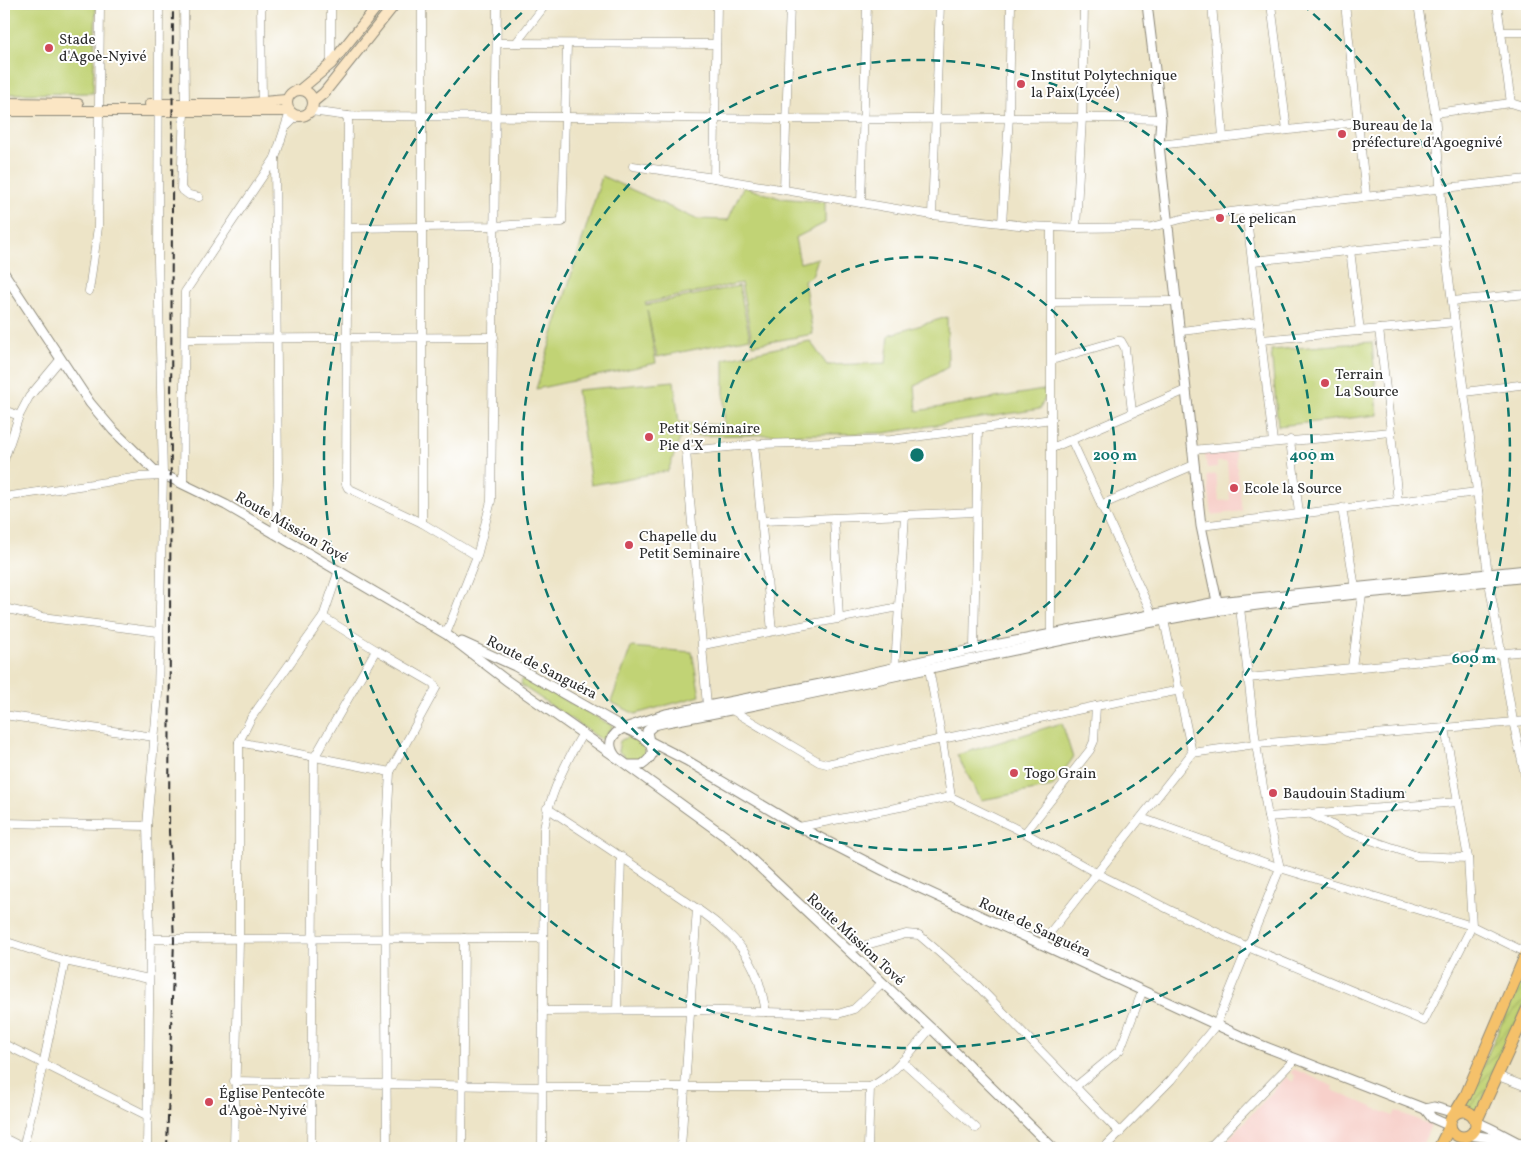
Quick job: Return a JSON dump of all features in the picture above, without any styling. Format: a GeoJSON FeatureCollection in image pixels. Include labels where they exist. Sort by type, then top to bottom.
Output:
{"type":"FeatureCollection","features":[{"type":"Feature","properties":{"kind":"main road"},"geometry":{"type":"LineString","coordinates":[[286,100],[289,94],[301,89],[331,64],[379,4]]}},
{"type":"Feature","properties":{"kind":"main road"},"geometry":{"type":"LineString","coordinates":[[4,110],[185,108],[292,113],[302,116],[324,93],[395,4]]}},
{"type":"Feature","properties":{"kind":"main road"},"geometry":{"type":"LineString","coordinates":[[301,89],[308,92],[312,106]]}},
{"type":"Feature","properties":{"kind":"main road"},"geometry":{"type":"LineString","coordinates":[[185,108],[286,100]]}},
{"type":"Feature","properties":{"kind":"main road"},"geometry":{"type":"LineString","coordinates":[[286,100],[292,113]]}},
{"type":"Feature","properties":{"kind":"main road"},"geometry":{"type":"LineString","coordinates":[[4,103],[99,108]]}},
{"type":"Feature","properties":{"kind":"main road"},"geometry":{"type":"LineString","coordinates":[[1439,1148],[1450,1126],[1450,1119],[1455,1113],[1484,1054],[1527,953]]}},
{"type":"Feature","properties":{"kind":"main road"},"geometry":{"type":"LineString","coordinates":[[1464,1148],[1475,1129],[1476,1122],[1527,1010]]}},
{"type":"Feature","properties":{"kind":"main road"},"geometry":{"type":"LineString","coordinates":[[1455,1113],[1462,1111],[1469,1113],[1476,1122]]}},
{"type":"Feature","properties":{"kind":"main road"},"geometry":{"type":"LineString","coordinates":[[1450,1126],[1456,1135],[1463,1137],[1470,1135]]}},
{"type":"Feature","properties":{"kind":"street"},"geometry":{"type":"LineString","coordinates":[[89,291],[98,227],[100,4]]}},
{"type":"Feature","properties":{"kind":"street"},"geometry":{"type":"LineString","coordinates":[[147,1148],[150,939],[147,826],[159,658],[158,632],[163,476],[158,262],[159,4]]}},
{"type":"Feature","properties":{"kind":"street"},"geometry":{"type":"LineString","coordinates":[[184,4],[185,108],[182,189],[189,195],[199,197]]}},
{"type":"Feature","properties":{"kind":"street"},"geometry":{"type":"LineString","coordinates":[[261,4],[262,103]]}},
{"type":"Feature","properties":{"kind":"street"},"geometry":{"type":"LineString","coordinates":[[331,4],[331,64]]}},
{"type":"Feature","properties":{"kind":"street"},"geometry":{"type":"LineString","coordinates":[[422,4],[422,523]]}},
{"type":"Feature","properties":{"kind":"street"},"geometry":{"type":"LineString","coordinates":[[446,634],[477,556],[491,501],[494,337],[494,116],[498,43],[497,4]]}},
{"type":"Feature","properties":{"kind":"street"},"geometry":{"type":"LineString","coordinates":[[516,43],[546,4]]}},
{"type":"Feature","properties":{"kind":"street"},"geometry":{"type":"LineString","coordinates":[[714,178],[717,4]]}},
{"type":"Feature","properties":{"kind":"street"},"geometry":{"type":"LineString","coordinates":[[784,189],[790,4]]}},
{"type":"Feature","properties":{"kind":"street"},"geometry":{"type":"LineString","coordinates":[[861,203],[867,4]]}},
{"type":"Feature","properties":{"kind":"street"},"geometry":{"type":"LineString","coordinates":[[932,215],[940,4]]}},
{"type":"Feature","properties":{"kind":"street"},"geometry":{"type":"LineString","coordinates":[[1002,223],[1009,117],[1011,4]]}},
{"type":"Feature","properties":{"kind":"street"},"geometry":{"type":"LineString","coordinates":[[1076,228],[1082,117],[1084,4]]}},
{"type":"Feature","properties":{"kind":"street"},"geometry":{"type":"LineString","coordinates":[[1147,4],[1161,119],[1159,144],[1178,301],[1201,526],[1219,606]]}},
{"type":"Feature","properties":{"kind":"street"},"geometry":{"type":"LineString","coordinates":[[1212,4],[1223,137]]}},
{"type":"Feature","properties":{"kind":"street"},"geometry":{"type":"LineString","coordinates":[[1271,4],[1287,130]]}},
{"type":"Feature","properties":{"kind":"street"},"geometry":{"type":"LineString","coordinates":[[1345,4],[1366,195]]}},
{"type":"Feature","properties":{"kind":"street"},"geometry":{"type":"LineString","coordinates":[[1418,4],[1435,113],[1444,241],[1489,578],[1513,721],[1527,784]]}},
{"type":"Feature","properties":{"kind":"street"},"geometry":{"type":"LineString","coordinates":[[1497,4],[1511,102]]}},
{"type":"Feature","properties":{"kind":"street"},"geometry":{"type":"LineString","coordinates":[[1501,32],[1527,32]]}},
{"type":"Feature","properties":{"kind":"street"},"geometry":{"type":"LineString","coordinates":[[498,43],[716,44]]}},
{"type":"Feature","properties":{"kind":"street"},"geometry":{"type":"LineString","coordinates":[[349,228],[560,223],[563,220],[567,44]]}},
{"type":"Feature","properties":{"kind":"street"},"geometry":{"type":"LineString","coordinates":[[1435,113],[1511,102],[1527,108]]}},
{"type":"Feature","properties":{"kind":"street"},"geometry":{"type":"LineString","coordinates":[[312,106],[329,113],[348,116],[714,117],[786,119],[1082,117],[1161,119]]}},
{"type":"Feature","properties":{"kind":"street"},"geometry":{"type":"LineString","coordinates":[[275,534],[278,478],[275,158],[283,129],[292,113]]}},
{"type":"Feature","properties":{"kind":"street"},"geometry":{"type":"LineString","coordinates":[[348,116],[349,228],[346,484],[348,488],[422,523],[477,556]]}},
{"type":"Feature","properties":{"kind":"street"},"geometry":{"type":"LineString","coordinates":[[1159,144],[1358,122]]}},
{"type":"Feature","properties":{"kind":"street"},"geometry":{"type":"LineString","coordinates":[[183,483],[187,288],[275,158]]}},
{"type":"Feature","properties":{"kind":"street"},"geometry":{"type":"LineString","coordinates":[[634,166],[784,189],[932,215],[1051,228],[1152,227],[1185,218],[1246,210],[1366,195],[1527,179]]}},
{"type":"Feature","properties":{"kind":"street"},"geometry":{"type":"LineString","coordinates":[[1246,210],[1274,442]]}},
{"type":"Feature","properties":{"kind":"street"},"geometry":{"type":"LineString","coordinates":[[1051,228],[1052,639]]}},
{"type":"Feature","properties":{"kind":"street"},"geometry":{"type":"LineString","coordinates":[[1253,261],[1444,241]]}},
{"type":"Feature","properties":{"kind":"street"},"geometry":{"type":"LineString","coordinates":[[1350,250],[1360,331]]}},
{"type":"Feature","properties":{"kind":"street","name":"Route Mission Tové"},"geometry":{"type":"LineString","coordinates":[[4,273],[60,360],[108,425],[145,463],[163,476],[183,483],[339,570],[446,634],[506,680],[616,757]]}},
{"type":"Feature","properties":{"kind":"street"},"geometry":{"type":"LineString","coordinates":[[1452,301],[1527,294]]}},
{"type":"Feature","properties":{"kind":"street"},"geometry":{"type":"LineString","coordinates":[[1051,302],[1178,301]]}},
{"type":"Feature","properties":{"kind":"street"},"geometry":{"type":"LineString","coordinates":[[1181,332],[1259,322]]}},
{"type":"Feature","properties":{"kind":"street"},"geometry":{"type":"LineString","coordinates":[[1261,340],[1455,322]]}},
{"type":"Feature","properties":{"kind":"street"},"geometry":{"type":"LineString","coordinates":[[1379,329],[1398,502]]}},
{"type":"Feature","properties":{"kind":"street"},"geometry":{"type":"LineString","coordinates":[[185,339],[494,337]]}},
{"type":"Feature","properties":{"kind":"street"},"geometry":{"type":"LineString","coordinates":[[1052,360],[1121,341],[1125,348],[1132,412]]}},
{"type":"Feature","properties":{"kind":"street"},"geometry":{"type":"LineString","coordinates":[[4,460],[19,416],[29,397],[60,360]]}},
{"type":"Feature","properties":{"kind":"street"},"geometry":{"type":"LineString","coordinates":[[1465,392],[1527,384]]}},
{"type":"Feature","properties":{"kind":"street"},"geometry":{"type":"LineString","coordinates":[[1052,448],[1186,390]]}},
{"type":"Feature","properties":{"kind":"street"},"geometry":{"type":"LineString","coordinates":[[4,410],[19,416]]}},
{"type":"Feature","properties":{"kind":"street"},"geometry":{"type":"LineString","coordinates":[[707,706],[703,645],[684,454],[690,449],[754,444],[891,440],[1052,419]]}},
{"type":"Feature","properties":{"kind":"street"},"geometry":{"type":"LineString","coordinates":[[974,649],[978,429]]}},
{"type":"Feature","properties":{"kind":"street"},"geometry":{"type":"LineString","coordinates":[[1192,450],[1391,432]]}},
{"type":"Feature","properties":{"kind":"street"},"geometry":{"type":"LineString","coordinates":[[1071,439],[1152,614]]}},
{"type":"Feature","properties":{"kind":"street"},"geometry":{"type":"LineString","coordinates":[[1290,440],[1299,513]]}},
{"type":"Feature","properties":{"kind":"street"},"geometry":{"type":"LineString","coordinates":[[754,444],[772,631]]}},
{"type":"Feature","properties":{"kind":"street"},"geometry":{"type":"LineString","coordinates":[[1101,505],[1194,464]]}},
{"type":"Feature","properties":{"kind":"street"},"geometry":{"type":"LineString","coordinates":[[4,497],[140,477],[163,476]]}},
{"type":"Feature","properties":{"kind":"street"},"geometry":{"type":"LineString","coordinates":[[1201,526],[1477,492]]}},
{"type":"Feature","properties":{"kind":"street"},"geometry":{"type":"LineString","coordinates":[[1342,508],[1355,588]]}},
{"type":"Feature","properties":{"kind":"street"},"geometry":{"type":"LineString","coordinates":[[762,521],[976,512]]}},
{"type":"Feature","properties":{"kind":"street"},"geometry":{"type":"LineString","coordinates":[[896,666],[905,515]]}},
{"type":"Feature","properties":{"kind":"street"},"geometry":{"type":"LineString","coordinates":[[834,519],[839,619]]}},
{"type":"Feature","properties":{"kind":"street"},"geometry":{"type":"LineString","coordinates":[[234,1148],[234,1082],[239,940],[240,742],[251,718],[323,617],[339,570]]}},
{"type":"Feature","properties":{"kind":"street"},"geometry":{"type":"LineString","coordinates":[[649,758],[637,767],[628,765],[616,757],[611,749],[613,735],[624,728],[666,714],[836,680],[974,649],[1052,639],[1164,620],[1219,606],[1240,608],[1362,595],[1489,578],[1527,570]]}},
{"type":"Feature","properties":{"kind":"street"},"geometry":{"type":"LineString","coordinates":[[649,758],[648,731],[654,725],[929,669],[1152,614],[1355,588],[1527,577]]}},
{"type":"Feature","properties":{"kind":"street"},"geometry":{"type":"LineString","coordinates":[[1352,667],[1362,595]]}},
{"type":"Feature","properties":{"kind":"street"},"geometry":{"type":"LineString","coordinates":[[703,645],[899,607]]}},
{"type":"Feature","properties":{"kind":"street"},"geometry":{"type":"LineString","coordinates":[[4,608],[42,617],[158,632]]}},
{"type":"Feature","properties":{"kind":"street"},"geometry":{"type":"LineString","coordinates":[[1104,1148],[1185,1064],[1216,1025],[1280,868],[1268,817],[1256,744],[1240,608]]}},
{"type":"Feature","properties":{"kind":"street"},"geometry":{"type":"LineString","coordinates":[[323,617],[433,683],[436,688],[390,772],[385,862],[387,1148]]}},
{"type":"Feature","properties":{"kind":"street"},"geometry":{"type":"LineString","coordinates":[[1164,620],[1181,690],[1192,753]]}},
{"type":"Feature","properties":{"kind":"street","name":"Route de Sanguéra"},"geometry":{"type":"LineString","coordinates":[[446,634],[515,666],[624,728]]}},
{"type":"Feature","properties":{"kind":"street"},"geometry":{"type":"LineString","coordinates":[[311,1148],[311,939],[314,758],[376,650]]}},
{"type":"Feature","properties":{"kind":"street"},"geometry":{"type":"LineString","coordinates":[[1248,678],[1527,650]]}},
{"type":"Feature","properties":{"kind":"street"},"geometry":{"type":"LineString","coordinates":[[927,659],[951,797]]}},
{"type":"Feature","properties":{"kind":"street"},"geometry":{"type":"LineString","coordinates":[[506,680],[515,666]]}},
{"type":"Feature","properties":{"kind":"street"},"geometry":{"type":"LineString","coordinates":[[732,710],[819,762],[827,764],[1096,706],[1181,690]]}},
{"type":"Feature","properties":{"kind":"street"},"geometry":{"type":"LineString","coordinates":[[1025,833],[1090,750],[1094,742],[1096,706]]}},
{"type":"Feature","properties":{"kind":"street"},"geometry":{"type":"LineString","coordinates":[[4,715],[154,737]]}},
{"type":"Feature","properties":{"kind":"street"},"geometry":{"type":"LineString","coordinates":[[1041,944],[1192,753],[1256,744],[1527,721]]}},
{"type":"Feature","properties":{"kind":"street"},"geometry":{"type":"LineString","coordinates":[[624,728],[649,741]]}},
{"type":"Feature","properties":{"kind":"street"},"geometry":{"type":"LineString","coordinates":[[799,827],[951,797],[1025,833],[1098,874],[1248,947],[1424,1021],[1472,926],[1468,858],[1445,728]]}},
{"type":"Feature","properties":{"kind":"street"},"geometry":{"type":"LineString","coordinates":[[542,1148],[544,830],[547,808],[568,759],[583,733]]}},
{"type":"Feature","properties":{"kind":"street","name":"Route de Sanguéra"},"geometry":{"type":"LineString","coordinates":[[649,741],[686,760],[799,827],[896,878],[1142,992],[1296,1059],[1424,1108],[1434,1107],[1455,1113]]}},
{"type":"Feature","properties":{"kind":"street"},"geometry":{"type":"LineString","coordinates":[[240,742],[390,772]]}},
{"type":"Feature","properties":{"kind":"street"},"geometry":{"type":"LineString","coordinates":[[664,793],[648,772],[644,762],[649,758],[652,750],[686,760]]}},
{"type":"Feature","properties":{"kind":"street","name":"Route Mission Tové"},"geometry":{"type":"LineString","coordinates":[[628,765],[733,842],[931,1028],[1053,1148]]}},
{"type":"Feature","properties":{"kind":"street"},"geometry":{"type":"LineString","coordinates":[[1268,817],[1458,802]]}},
{"type":"Feature","properties":{"kind":"street"},"geometry":{"type":"LineString","coordinates":[[547,808],[697,908],[731,936],[745,954],[758,977],[766,1012]]}},
{"type":"Feature","properties":{"kind":"street"},"geometry":{"type":"LineString","coordinates":[[1309,813],[1342,830],[1417,856],[1468,858]]}},
{"type":"Feature","properties":{"kind":"street"},"geometry":{"type":"LineString","coordinates":[[1141,818],[1280,868],[1472,926],[1527,953]]}},
{"type":"Feature","properties":{"kind":"street"},"geometry":{"type":"LineString","coordinates":[[4,823],[147,826]]}},
{"type":"Feature","properties":{"kind":"street"},"geometry":{"type":"LineString","coordinates":[[617,1010],[621,856]]}},
{"type":"Feature","properties":{"kind":"street"},"geometry":{"type":"LineString","coordinates":[[682,1148],[684,1087],[697,908]]}},
{"type":"Feature","properties":{"kind":"street"},"geometry":{"type":"LineString","coordinates":[[848,950],[906,934],[919,935],[976,984],[1120,1133]]}},
{"type":"Feature","properties":{"kind":"street"},"geometry":{"type":"LineString","coordinates":[[462,1148],[464,938]]}},
{"type":"Feature","properties":{"kind":"street"},"geometry":{"type":"LineString","coordinates":[[150,939],[385,940],[542,938]]}},
{"type":"Feature","properties":{"kind":"street"},"geometry":{"type":"LineString","coordinates":[[4,941],[65,961],[149,979]]}},
{"type":"Feature","properties":{"kind":"street"},"geometry":{"type":"LineString","coordinates":[[4,1138],[24,1148],[44,1064],[65,961]]}},
{"type":"Feature","properties":{"kind":"street"},"geometry":{"type":"LineString","coordinates":[[543,1010],[846,1013],[854,1009],[882,983]]}},
{"type":"Feature","properties":{"kind":"street"},"geometry":{"type":"LineString","coordinates":[[1074,1087],[1120,1050],[1142,992]]}},
{"type":"Feature","properties":{"kind":"street"},"geometry":{"type":"LineString","coordinates":[[234,1082],[542,1087],[870,1087],[880,1081],[902,1060],[931,1028]]}},
{"type":"Feature","properties":{"kind":"street"},"geometry":{"type":"LineString","coordinates":[[4,1044],[148,1116]]}},
{"type":"Feature","properties":{"kind":"street"},"geometry":{"type":"LineString","coordinates":[[1209,1148],[1296,1059]]}},
{"type":"Feature","properties":{"kind":"street"},"geometry":{"type":"LineString","coordinates":[[902,1060],[976,1128]]}},
{"type":"Feature","properties":{"kind":"street"},"geometry":{"type":"LineString","coordinates":[[1498,1076],[1527,1087]]}},
{"type":"Feature","properties":{"kind":"street"},"geometry":{"type":"LineString","coordinates":[[868,1148],[870,1087]]}},
{"type":"Feature","properties":{"kind":"street","name":"Route de Sanguéra"},"geometry":{"type":"LineString","coordinates":[[1424,1108],[1432,1118],[1450,1126]]}},
{"type":"Feature","properties":{"kind":"street"},"geometry":{"type":"LineString","coordinates":[[1476,1122],[1501,1132],[1507,1138],[1527,1147]]}},
{"type":"Feature","properties":{"kind":"street"},"geometry":{"type":"LineString","coordinates":[[1470,1135],[1498,1139],[1507,1138]]}},
{"type":"Feature","properties":{"kind":"shaded area","name":"Ecole la Source"},"geometry":{"type":"Polygon","coordinates":[[[1235,451],[1242,511],[1212,515],[1207,476],[1216,474],[1219,501],[1230,500],[1227,462],[1217,462],[1217,467],[1207,468],[1205,454],[1235,451]]]}},
{"type":"Feature","properties":{"kind":"shaded area"},"geometry":{"type":"Polygon","coordinates":[[[1294,1069],[1333,1086],[1332,1090],[1393,1116],[1396,1111],[1431,1125],[1421,1148],[1220,1148],[1286,1077],[1293,1082],[1295,1075],[1290,1073],[1294,1069]]]}},
{"type":"Feature","properties":{"kind":"green space","name":"Stade d'Agoè-Nyivé"},"geometry":{"type":"Polygon","coordinates":[[[4,4],[96,4],[93,93],[4,94],[4,4]]]}},
{"type":"Feature","properties":{"kind":"green space"},"geometry":{"type":"Polygon","coordinates":[[[602,176],[696,219],[728,220],[743,187],[780,198],[825,202],[825,223],[795,238],[800,263],[818,258],[812,276],[804,280],[813,334],[753,345],[741,283],[645,303],[646,305],[739,286],[750,338],[657,357],[647,310],[656,363],[536,389],[602,176]]]}},
{"type":"Feature","properties":{"kind":"green space"},"geometry":{"type":"Polygon","coordinates":[[[947,317],[948,367],[915,386],[917,411],[1049,389],[1040,409],[884,433],[681,436],[668,471],[591,485],[577,390],[674,381],[679,423],[724,425],[724,359],[810,341],[827,365],[886,363],[889,335],[947,317]]]}},
{"type":"Feature","properties":{"kind":"green space","name":"Terrain La Source"},"geometry":{"type":"Polygon","coordinates":[[[1372,342],[1378,415],[1278,426],[1271,350],[1372,342]]]}},
{"type":"Feature","properties":{"kind":"green space"},"geometry":{"type":"Polygon","coordinates":[[[631,647],[692,652],[700,696],[635,714],[611,702],[631,647]]]}},
{"type":"Feature","properties":{"kind":"green space"},"geometry":{"type":"Polygon","coordinates":[[[522,679],[526,679],[613,726],[602,740],[521,685],[522,679]]]}},
{"type":"Feature","properties":{"kind":"green space","name":"Togo Grain"},"geometry":{"type":"Polygon","coordinates":[[[1062,723],[1073,758],[1052,787],[981,800],[957,755],[1062,723]]]}},
{"type":"Feature","properties":{"kind":"green space"},"geometry":{"type":"Polygon","coordinates":[[[629,736],[644,745],[645,755],[640,760],[630,761],[618,751],[620,741],[629,736]]]}},
{"type":"Feature","properties":{"kind":"green space"},"geometry":{"type":"Polygon","coordinates":[[[1527,965],[1527,999],[1477,1113],[1465,1106],[1527,965]]]}},
{"type":"Feature","properties":{"kind":"railway"},"geometry":{"type":"LineString","coordinates":[[167,1148],[174,940],[169,832],[173,4]]}},
{"type":"Feature","properties":{"kind":"place","name":"Stade d'Agoè-Nyivé"},"geometry":{"type":"Point","coordinates":[49,48]}},
{"type":"Feature","properties":{"kind":"place","name":"Institut Polytechnique la Paix(Lycée)"},"geometry":{"type":"Point","coordinates":[1021,84]}},
{"type":"Feature","properties":{"kind":"place","name":"Bureau de la préfecture d'Agoegnivé"},"geometry":{"type":"Point","coordinates":[1342,134]}},
{"type":"Feature","properties":{"kind":"place","name":"Le pelican"},"geometry":{"type":"Point","coordinates":[1220,218]}},
{"type":"Feature","properties":{"kind":"place","name":"Terrain La Source"},"geometry":{"type":"Point","coordinates":[1325,383]}},
{"type":"Feature","properties":{"kind":"place","name":"Petit Séminaire Pie d'X"},"geometry":{"type":"Point","coordinates":[649,437]}},
{"type":"Feature","properties":{"kind":"place","name":"Ecole la Source"},"geometry":{"type":"Point","coordinates":[1234,488]}},
{"type":"Feature","properties":{"kind":"place","name":"Chapelle du Petit Seminaire"},"geometry":{"type":"Point","coordinates":[629,545]}},
{"type":"Feature","properties":{"kind":"place","name":"Togo Grain"},"geometry":{"type":"Point","coordinates":[1014,773]}},
{"type":"Feature","properties":{"kind":"place","name":"Baudouin Stadium"},"geometry":{"type":"Point","coordinates":[1273,793]}},
{"type":"Feature","properties":{"kind":"place","name":"Église Pentecôte d'Agoè-Nyivé"},"geometry":{"type":"Point","coordinates":[209,1102]}}]}
